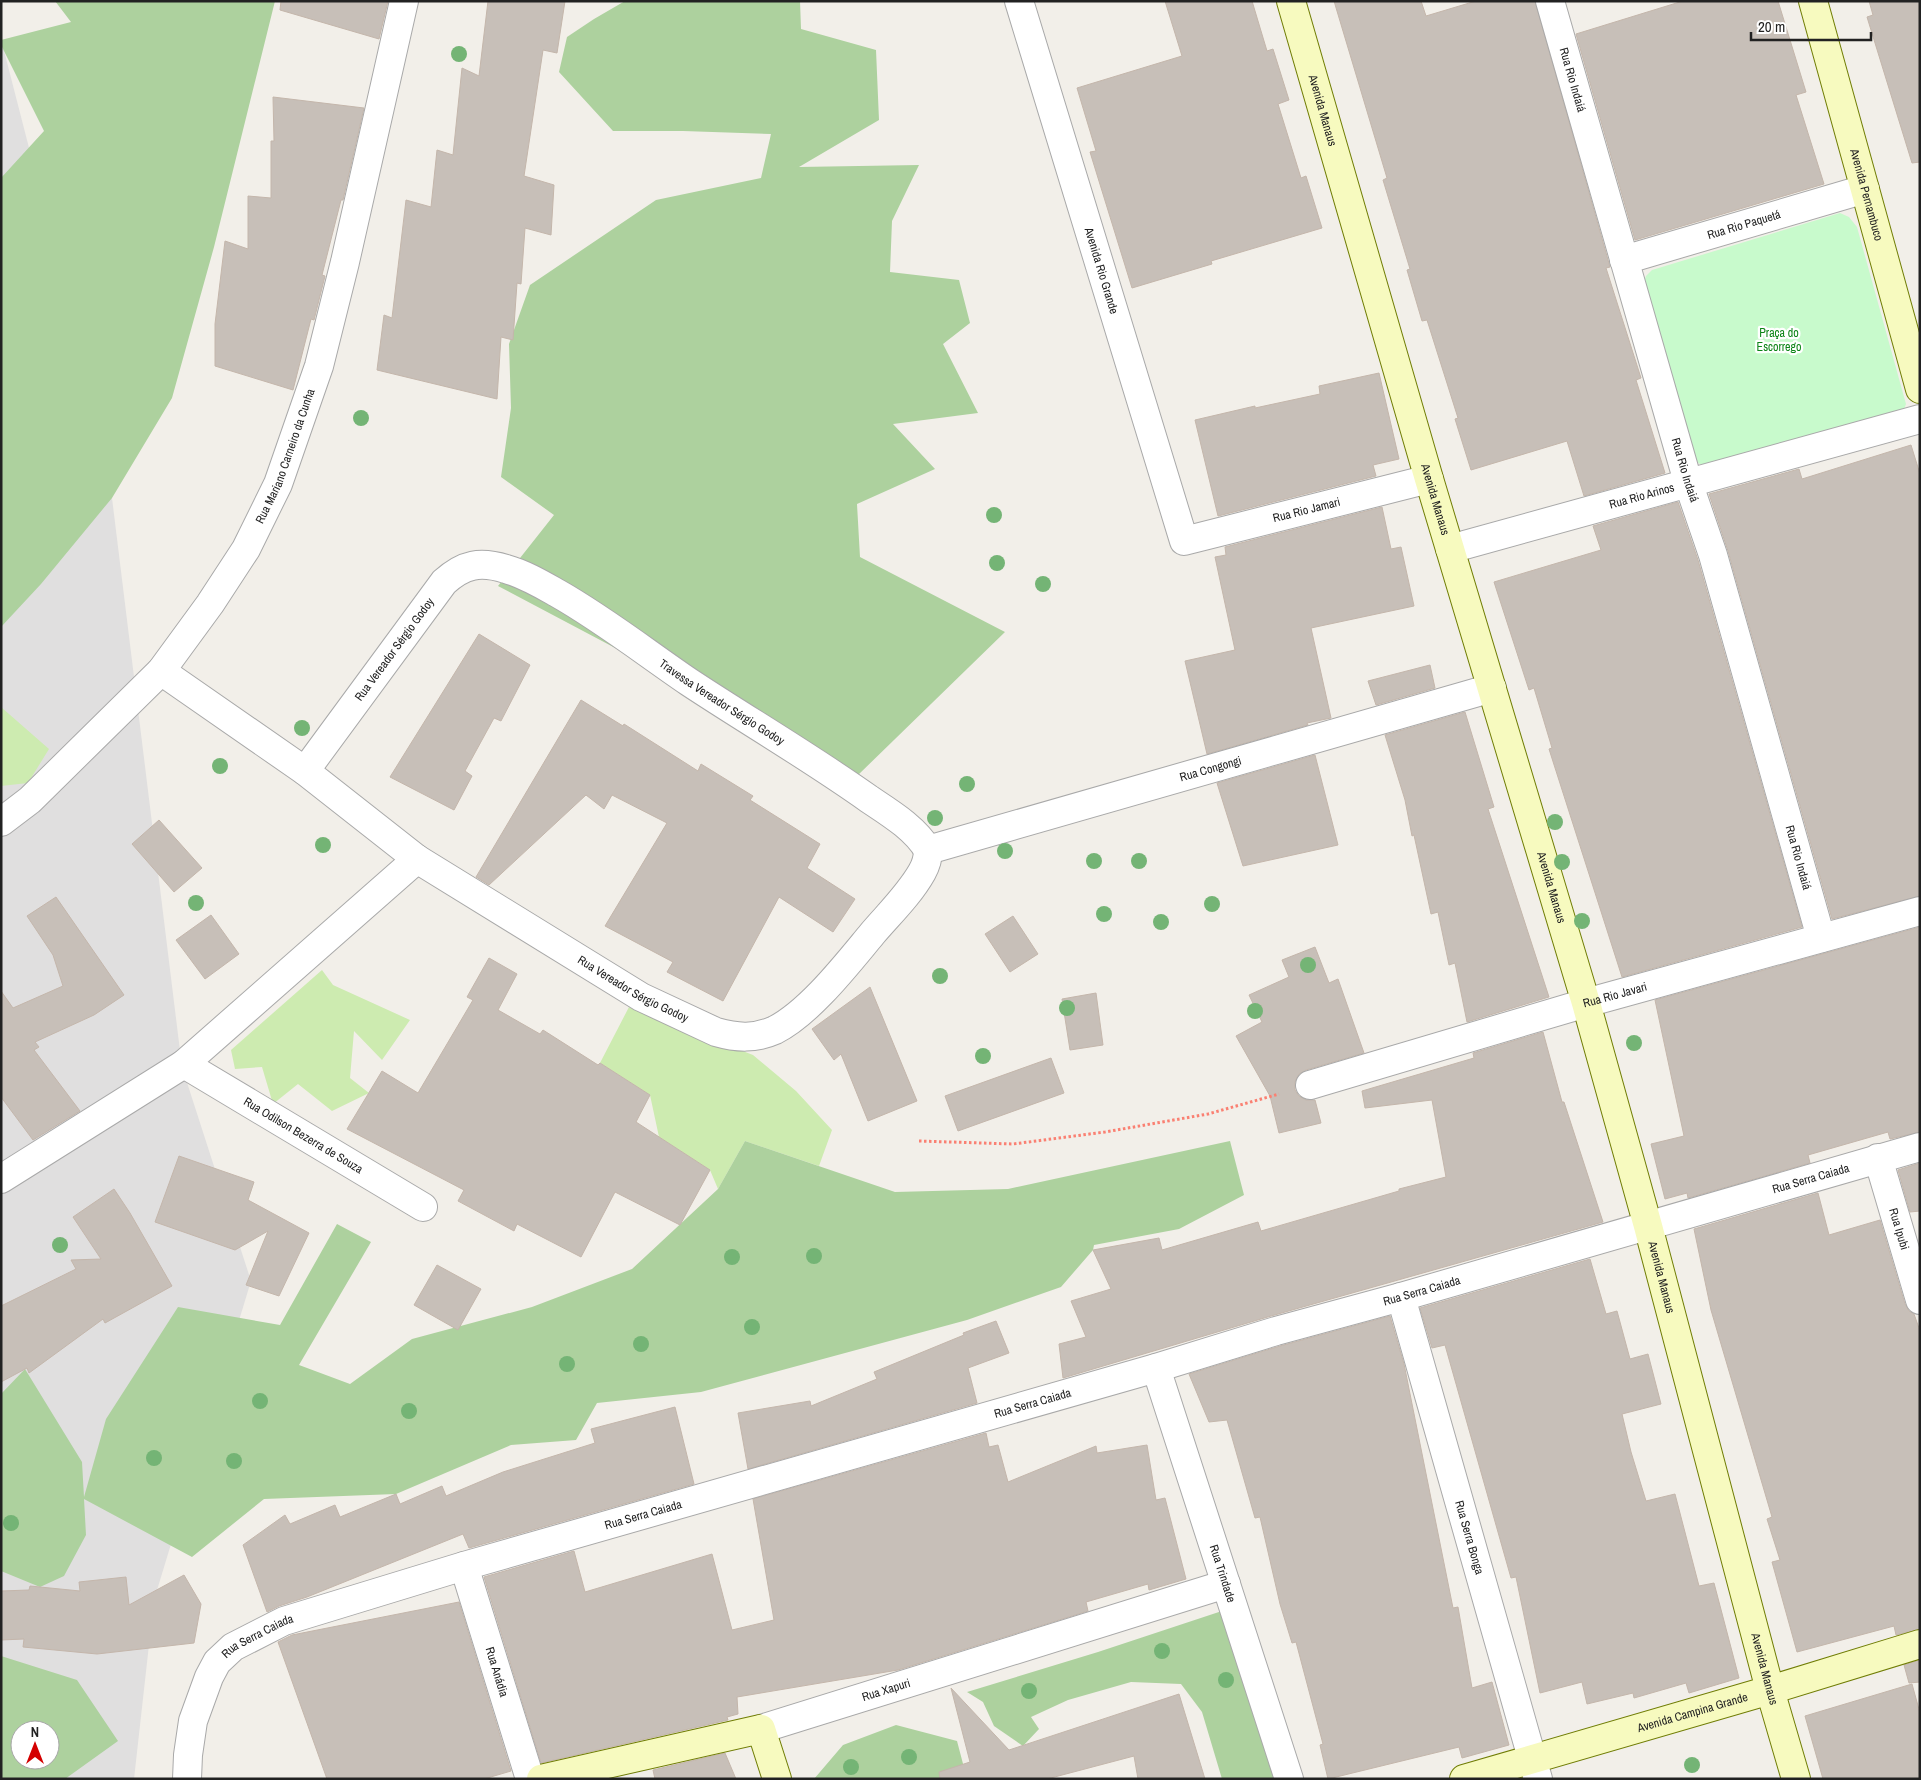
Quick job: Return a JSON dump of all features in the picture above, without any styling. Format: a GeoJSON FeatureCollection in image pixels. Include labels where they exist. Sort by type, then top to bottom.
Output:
{"type":"FeatureCollection","features":[{"type":"Feature","properties":{"kind":"main road","name":"Avenida Manaus"},"geometry":{"type":"LineString","coordinates":[[1291,1],[1429,479],[1586,1003],[1648,1226],[1770,1690],[1796,1779]]}},
{"type":"Feature","properties":{"kind":"main road","name":"Avenida Pernambuco"},"geometry":{"type":"LineString","coordinates":[[1813,1],[1920,389]]}},
{"type":"Feature","properties":{"kind":"main road","name":"Avenida Campina Grande"},"geometry":{"type":"LineString","coordinates":[[1464,1779],[1535,1769],[1770,1690],[1920,1644]]}},
{"type":"Feature","properties":{"kind":"main road","name":"Rua Xapuri"},"geometry":{"type":"LineString","coordinates":[[541,1779],[761,1729]]}},
{"type":"Feature","properties":{"kind":"main road"},"geometry":{"type":"LineString","coordinates":[[761,1729],[777,1779]]}},
{"type":"Feature","properties":{"kind":"street","name":"Rua Mariano Carneiro da Cunha"},"geometry":{"type":"LineString","coordinates":[[1,822],[30,800],[161,671],[210,604],[246,549],[278,484],[319,366],[345,262],[404,1]]}},
{"type":"Feature","properties":{"kind":"street","name":"Avenida Rio Grande"},"geometry":{"type":"LineString","coordinates":[[1019,1],[1184,541]]}},
{"type":"Feature","properties":{"kind":"street","name":"Rua Rio Indaiá"},"geometry":{"type":"LineString","coordinates":[[1550,1],[1688,482],[1713,555],[1821,938]]}},
{"type":"Feature","properties":{"kind":"street","name":"Rua Rio Paquetá"},"geometry":{"type":"LineString","coordinates":[[1624,260],[1865,189]]}},
{"type":"Feature","properties":{"kind":"street","name":"Rua Rio Arinos"},"geometry":{"type":"LineString","coordinates":[[1450,549],[1920,419]]}},
{"type":"Feature","properties":{"kind":"street","name":"Rua Rio Jamari"},"geometry":{"type":"LineString","coordinates":[[1184,541],[1429,479]]}},
{"type":"Feature","properties":{"kind":"street","name":"Rua Vereador Sérgio Godoy"},"geometry":{"type":"LineString","coordinates":[[305,771],[444,582],[454,573],[467,566],[486,565],[506,569]]}},
{"type":"Feature","properties":{"kind":"street","name":"Travessa Vereador Sérgio Godoy"},"geometry":{"type":"LineString","coordinates":[[506,569],[541,584],[582,607],[688,681],[841,779],[897,818],[928,850]]}},
{"type":"Feature","properties":{"kind":"street","name":"Rua Vereador Sérgio Godoy"},"geometry":{"type":"LineString","coordinates":[[161,671],[305,771],[417,860],[641,997],[716,1032],[742,1038],[756,1036],[775,1030],[794,1018],[820,992],[905,897],[923,870],[928,850]]}},
{"type":"Feature","properties":{"kind":"street","name":"Rua Congongi"},"geometry":{"type":"LineString","coordinates":[[928,850],[1492,688]]}},
{"type":"Feature","properties":{"kind":"street"},"geometry":{"type":"LineString","coordinates":[[1,1180],[184,1064],[417,860]]}},
{"type":"Feature","properties":{"kind":"street","name":"Rua Rio Javari"},"geometry":{"type":"LineString","coordinates":[[1310,1085],[1586,1003],[1920,910]]}},
{"type":"Feature","properties":{"kind":"street","name":"Rua Odilson Bezerra de Souza"},"geometry":{"type":"LineString","coordinates":[[184,1064],[423,1207]]}},
{"type":"Feature","properties":{"kind":"street","name":"Rua Serra Caiada"},"geometry":{"type":"LineString","coordinates":[[187,1779],[193,1721],[209,1677],[217,1662],[232,1647],[284,1621],[464,1566],[1156,1368],[1276,1330],[1401,1297],[1920,1147]]}},
{"type":"Feature","properties":{"kind":"street","name":"Rua Ipubi"},"geometry":{"type":"LineString","coordinates":[[1878,1158],[1920,1300]]}},
{"type":"Feature","properties":{"kind":"street","name":"Rua Serra Bonga"},"geometry":{"type":"LineString","coordinates":[[1401,1297],[1535,1769]]}},
{"type":"Feature","properties":{"kind":"street","name":"Rua Trindade"},"geometry":{"type":"LineString","coordinates":[[1156,1368],[1290,1779]]}},
{"type":"Feature","properties":{"kind":"street","name":"Rua Anádia"},"geometry":{"type":"LineString","coordinates":[[464,1566],[530,1779]]}},
{"type":"Feature","properties":{"kind":"street","name":"Rua Xapuri"},"geometry":{"type":"LineString","coordinates":[[761,1729],[1226,1584]]}},
{"type":"Feature","properties":{"kind":"path"},"geometry":{"type":"LineString","coordinates":[[919,1141],[1013,1144],[1105,1132],[1208,1114],[1310,1085]]}},
{"type":"Feature","properties":{"kind":"shaded area"},"geometry":{"type":"Polygon","coordinates":[[[1,39],[97,412],[112,498],[182,1067],[251,1281],[154,1600],[134,1779],[1,1779],[1,39]]]}},
{"type":"Feature","properties":{"kind":"green space"},"geometry":{"type":"Polygon","coordinates":[[[55,1],[275,1],[214,247],[172,398],[112,498],[41,584],[1,627],[1,178],[44,131],[1,45],[1,40],[71,22],[55,1]]]}},
{"type":"Feature","properties":{"kind":"green space"},"geometry":{"type":"Polygon","coordinates":[[[625,1],[800,1],[801,29],[876,50],[879,120],[799,167],[919,165],[892,221],[890,272],[959,280],[970,323],[943,344],[978,413],[893,424],[935,469],[857,504],[860,557],[1005,632],[857,776],[498,586],[554,515],[501,477],[511,408],[509,344],[530,285],[656,200],[761,178],[771,134],[613,131],[559,72],[567,37],[625,1]]]}},
{"type":"Feature","properties":{"kind":"green space","name":"Praça do Escorrego"},"geometry":{"type":"Polygon","coordinates":[[[1840,213],[1849,217],[1857,227],[1906,404],[1903,412],[1708,465],[1700,464],[1694,460],[1643,284],[1646,276],[1652,270],[1840,213]]]}},
{"type":"Feature","properties":{"kind":"green space"},"geometry":{"type":"Polygon","coordinates":[[[1,707],[49,749],[28,783],[1,786],[1,707]]]}},
{"type":"Feature","properties":{"kind":"green space"},"geometry":{"type":"Polygon","coordinates":[[[322,970],[333,985],[410,1020],[382,1060],[354,1031],[350,1078],[369,1093],[332,1111],[298,1084],[273,1104],[262,1067],[235,1069],[231,1050],[322,970]]]}},
{"type":"Feature","properties":{"kind":"green space"},"geometry":{"type":"Polygon","coordinates":[[[629,1007],[753,1055],[796,1091],[832,1130],[819,1166],[745,1141],[718,1189],[710,1170],[659,1137],[650,1095],[600,1063],[629,1007]]]}},
{"type":"Feature","properties":{"kind":"green space"},"geometry":{"type":"Polygon","coordinates":[[[745,1141],[895,1192],[1008,1189],[1230,1141],[1244,1195],[1179,1229],[1094,1245],[1093,1250],[1061,1287],[967,1320],[701,1392],[597,1403],[576,1440],[511,1445],[396,1494],[264,1499],[192,1557],[84,1499],[86,1535],[64,1576],[40,1587],[1,1571],[1,1394],[25,1369],[82,1462],[84,1497],[106,1419],[178,1307],[280,1325],[337,1224],[371,1242],[299,1365],[350,1384],[412,1339],[532,1307],[632,1269],[718,1189],[745,1141]]]}},
{"type":"Feature","properties":{"kind":"green space"},"geometry":{"type":"Polygon","coordinates":[[[1231,1608],[1282,1779],[1222,1779],[1202,1712],[1181,1684],[1131,1682],[1068,1700],[1031,1717],[1039,1729],[1023,1746],[994,1726],[983,1702],[967,1692],[1098,1652],[1231,1608]]]}},
{"type":"Feature","properties":{"kind":"green space"},"geometry":{"type":"Polygon","coordinates":[[[1,1656],[77,1680],[118,1741],[65,1779],[1,1779],[1,1656]]]}},
{"type":"Feature","properties":{"kind":"green space"},"geometry":{"type":"Polygon","coordinates":[[[896,1725],[957,1741],[967,1779],[814,1779],[843,1745],[896,1725]]]}},
{"type":"Feature","properties":{"kind":"building"},"geometry":{"type":"Polygon","coordinates":[[[281,1],[388,1],[379,39],[280,10],[281,1]]]}},
{"type":"Feature","properties":{"kind":"building"},"geometry":{"type":"Polygon","coordinates":[[[488,1],[565,1],[557,53],[543,50],[524,176],[554,185],[551,235],[525,228],[521,284],[517,283],[513,340],[501,337],[497,399],[377,370],[384,315],[392,318],[406,200],[431,207],[437,150],[453,155],[462,68],[479,76],[488,1]]]}},
{"type":"Feature","properties":{"kind":"building"},"geometry":{"type":"Polygon","coordinates":[[[1165,1],[1252,1],[1267,51],[1273,49],[1289,100],[1278,104],[1301,178],[1306,176],[1322,228],[1211,261],[1212,264],[1132,288],[1090,152],[1096,151],[1077,88],[1182,56],[1165,1]]]}},
{"type":"Feature","properties":{"kind":"building"},"geometry":{"type":"Polygon","coordinates":[[[1334,1],[1421,1],[1426,16],[1476,1],[1535,1],[1610,267],[1606,268],[1641,378],[1636,380],[1665,473],[1584,496],[1567,441],[1471,470],[1455,419],[1458,418],[1427,320],[1422,321],[1407,270],[1410,269],[1383,180],[1387,178],[1334,1]]]}},
{"type":"Feature","properties":{"kind":"building"},"geometry":{"type":"Polygon","coordinates":[[[1683,1],[1778,1],[1806,92],[1796,95],[1824,184],[1635,240],[1576,34],[1683,1]]]}},
{"type":"Feature","properties":{"kind":"building"},"geometry":{"type":"Polygon","coordinates":[[[1869,1],[1920,1],[1920,162],[1912,163],[1867,17],[1873,15],[1869,1]]]}},
{"type":"Feature","properties":{"kind":"building"},"geometry":{"type":"Polygon","coordinates":[[[273,97],[364,108],[343,200],[341,200],[322,275],[325,276],[314,320],[311,319],[293,390],[215,366],[215,324],[225,241],[248,249],[248,196],[271,198],[271,141],[274,141],[273,97]]]}},
{"type":"Feature","properties":{"kind":"building"},"geometry":{"type":"Polygon","coordinates":[[[1379,373],[1399,459],[1373,465],[1376,476],[1218,516],[1195,420],[1320,394],[1319,386],[1379,373]]]}},
{"type":"Feature","properties":{"kind":"building"},"geometry":{"type":"Polygon","coordinates":[[[1911,445],[1920,474],[1920,896],[1832,919],[1728,551],[1709,494],[1799,469],[1802,479],[1911,445]]]}},
{"type":"Feature","properties":{"kind":"building"},"geometry":{"type":"Polygon","coordinates":[[[1678,502],[1698,560],[1802,927],[1622,977],[1549,749],[1552,748],[1534,688],[1529,690],[1494,582],[1601,550],[1593,526],[1678,502]]]}},
{"type":"Feature","properties":{"kind":"building"},"geometry":{"type":"Polygon","coordinates":[[[1382,507],[1391,549],[1401,547],[1414,606],[1311,628],[1331,718],[1307,723],[1308,725],[1207,754],[1185,661],[1235,650],[1215,557],[1226,555],[1225,547],[1382,507]]]}},
{"type":"Feature","properties":{"kind":"building"},"geometry":{"type":"Polygon","coordinates":[[[479,634],[530,665],[501,721],[494,718],[465,771],[472,776],[454,810],[390,777],[479,634]]]}},
{"type":"Feature","properties":{"kind":"building"},"geometry":{"type":"Polygon","coordinates":[[[1430,665],[1435,688],[1376,705],[1368,681],[1430,665]]]}},
{"type":"Feature","properties":{"kind":"building"},"geometry":{"type":"Polygon","coordinates":[[[581,700],[623,726],[624,724],[698,771],[701,764],[753,796],[750,800],[820,844],[807,868],[855,899],[833,932],[779,897],[723,1001],[667,972],[673,962],[605,926],[667,823],[612,795],[604,809],[586,795],[489,885],[476,877],[581,700]]]}},
{"type":"Feature","properties":{"kind":"building"},"geometry":{"type":"Polygon","coordinates":[[[1465,712],[1494,807],[1488,809],[1549,997],[1467,1022],[1455,963],[1449,965],[1438,912],[1431,914],[1414,835],[1412,836],[1405,800],[1385,735],[1465,712]]]}},
{"type":"Feature","properties":{"kind":"building"},"geometry":{"type":"Polygon","coordinates":[[[1315,755],[1338,845],[1243,866],[1217,783],[1315,755]]]}},
{"type":"Feature","properties":{"kind":"building"},"geometry":{"type":"Polygon","coordinates":[[[159,820],[202,868],[174,892],[132,844],[159,820]]]}},
{"type":"Feature","properties":{"kind":"building"},"geometry":{"type":"Polygon","coordinates":[[[56,897],[124,995],[94,1015],[35,1042],[39,1047],[34,1050],[80,1111],[33,1140],[1,1097],[1,991],[13,1008],[63,986],[53,955],[27,916],[56,897]]]}},
{"type":"Feature","properties":{"kind":"building"},"geometry":{"type":"Polygon","coordinates":[[[211,915],[239,954],[205,979],[176,940],[211,915]]]}},
{"type":"Feature","properties":{"kind":"building"},"geometry":{"type":"Polygon","coordinates":[[[1013,916],[1038,954],[1010,972],[985,934],[1013,916]]]}},
{"type":"Feature","properties":{"kind":"building"},"geometry":{"type":"Polygon","coordinates":[[[1920,927],[1920,1132],[1890,1139],[1888,1132],[1808,1155],[1810,1163],[1688,1198],[1687,1193],[1665,1199],[1651,1144],[1684,1136],[1655,1000],[1920,927]]]}},
{"type":"Feature","properties":{"kind":"building"},"geometry":{"type":"Polygon","coordinates":[[[1315,947],[1329,983],[1338,979],[1364,1053],[1306,1070],[1299,1074],[1295,1082],[1295,1090],[1299,1096],[1306,1100],[1315,1100],[1321,1123],[1279,1133],[1270,1096],[1236,1036],[1262,1022],[1249,995],[1289,977],[1282,960],[1315,947]]]}},
{"type":"Feature","properties":{"kind":"building"},"geometry":{"type":"Polygon","coordinates":[[[489,958],[517,974],[498,1010],[540,1034],[543,1030],[650,1095],[636,1122],[710,1170],[680,1225],[615,1192],[581,1257],[517,1224],[514,1231],[458,1201],[464,1190],[347,1129],[382,1071],[418,1093],[473,1000],[467,997],[489,958]]]}},
{"type":"Feature","properties":{"kind":"building"},"geometry":{"type":"Polygon","coordinates":[[[870,987],[917,1101],[868,1121],[841,1054],[834,1060],[812,1029],[870,987]]]}},
{"type":"Feature","properties":{"kind":"building"},"geometry":{"type":"Polygon","coordinates":[[[1096,993],[1103,1045],[1070,1050],[1062,999],[1096,993]]]}},
{"type":"Feature","properties":{"kind":"building"},"geometry":{"type":"Polygon","coordinates":[[[1543,1032],[1562,1102],[1564,1102],[1603,1222],[1271,1316],[1063,1378],[1059,1344],[1086,1337],[1071,1301],[1111,1289],[1093,1250],[1159,1238],[1162,1250],[1258,1222],[1261,1231],[1399,1191],[1399,1189],[1446,1177],[1432,1100],[1365,1108],[1362,1091],[1474,1058],[1473,1053],[1543,1032]]]}},
{"type":"Feature","properties":{"kind":"building"},"geometry":{"type":"Polygon","coordinates":[[[1051,1058],[1064,1093],[958,1131],[945,1096],[1051,1058]]]}},
{"type":"Feature","properties":{"kind":"building"},"geometry":{"type":"Polygon","coordinates":[[[179,1156],[254,1182],[248,1200],[309,1233],[279,1296],[246,1285],[268,1231],[235,1250],[155,1222],[179,1156]]]}},
{"type":"Feature","properties":{"kind":"building"},"geometry":{"type":"Polygon","coordinates":[[[1920,1163],[1920,1211],[1910,1212],[1898,1170],[1920,1163]]]}},
{"type":"Feature","properties":{"kind":"building"},"geometry":{"type":"Polygon","coordinates":[[[114,1189],[172,1286],[105,1323],[103,1319],[29,1373],[27,1368],[1,1382],[1,1306],[76,1269],[71,1260],[101,1259],[73,1217],[114,1189]]]}},
{"type":"Feature","properties":{"kind":"building"},"geometry":{"type":"Polygon","coordinates":[[[1818,1193],[1829,1235],[1880,1220],[1905,1304],[1909,1311],[1914,1314],[1920,1331],[1920,1629],[1896,1635],[1894,1626],[1797,1652],[1772,1562],[1780,1560],[1767,1519],[1772,1517],[1711,1310],[1694,1229],[1818,1193]]]}},
{"type":"Feature","properties":{"kind":"building"},"geometry":{"type":"Polygon","coordinates":[[[1590,1259],[1606,1314],[1617,1311],[1630,1359],[1648,1354],[1661,1404],[1622,1414],[1646,1501],[1675,1494],[1699,1586],[1714,1583],[1739,1678],[1689,1693],[1686,1683],[1634,1698],[1633,1693],[1587,1704],[1582,1682],[1540,1693],[1516,1577],[1511,1578],[1445,1345],[1432,1348],[1420,1308],[1590,1259]]]}},
{"type":"Feature","properties":{"kind":"building"},"geometry":{"type":"Polygon","coordinates":[[[437,1265],[481,1289],[458,1330],[414,1305],[437,1265]]]}},
{"type":"Feature","properties":{"kind":"building"},"geometry":{"type":"Polygon","coordinates":[[[1390,1316],[1404,1364],[1453,1608],[1458,1607],[1472,1688],[1492,1682],[1509,1745],[1462,1758],[1459,1747],[1328,1779],[1320,1745],[1323,1744],[1296,1642],[1292,1643],[1280,1604],[1260,1517],[1255,1518],[1227,1420],[1209,1422],[1189,1374],[1280,1346],[1390,1316]]]}},
{"type":"Feature","properties":{"kind":"building"},"geometry":{"type":"Polygon","coordinates":[[[996,1321],[1009,1353],[968,1368],[977,1403],[748,1469],[738,1413],[810,1401],[811,1406],[877,1379],[874,1372],[964,1335],[963,1333],[996,1321]]]}},
{"type":"Feature","properties":{"kind":"building"},"geometry":{"type":"Polygon","coordinates":[[[675,1407],[694,1484],[469,1548],[463,1534],[267,1612],[243,1545],[285,1515],[290,1524],[335,1505],[340,1517],[396,1494],[400,1504],[442,1486],[446,1496],[503,1472],[595,1443],[591,1429],[675,1407]]]}},
{"type":"Feature","properties":{"kind":"building"},"geometry":{"type":"Polygon","coordinates":[[[986,1433],[989,1447],[998,1445],[1008,1482],[1096,1446],[1097,1453],[1147,1445],[1156,1500],[1165,1498],[1186,1579],[1149,1590],[1148,1584],[1086,1602],[1088,1611],[898,1670],[737,1697],[738,1714],[727,1717],[728,1720],[541,1763],[484,1577],[574,1551],[585,1592],[712,1554],[732,1630],[774,1620],[753,1499],[986,1433]]]}},
{"type":"Feature","properties":{"kind":"building"},"geometry":{"type":"Polygon","coordinates":[[[184,1575],[201,1604],[194,1643],[97,1654],[23,1647],[24,1639],[1,1640],[1,1591],[29,1590],[30,1586],[80,1591],[79,1582],[126,1577],[129,1605],[184,1575]]]}},
{"type":"Feature","properties":{"kind":"building"},"geometry":{"type":"Polygon","coordinates":[[[459,1602],[511,1771],[484,1779],[327,1779],[278,1642],[292,1635],[459,1602]]]}},
{"type":"Feature","properties":{"kind":"building"},"geometry":{"type":"Polygon","coordinates":[[[1920,1660],[1920,1682],[1909,1683],[1904,1665],[1920,1660]]]}},
{"type":"Feature","properties":{"kind":"building"},"geometry":{"type":"Polygon","coordinates":[[[1912,1684],[1920,1713],[1920,1779],[1823,1779],[1805,1716],[1912,1684]]]}},
{"type":"Feature","properties":{"kind":"building"},"geometry":{"type":"Polygon","coordinates":[[[951,1688],[1009,1750],[1179,1694],[1205,1779],[1138,1779],[1134,1756],[1047,1779],[940,1779],[939,1772],[970,1762],[951,1688]]]}},
{"type":"Feature","properties":{"kind":"building"},"geometry":{"type":"Polygon","coordinates":[[[725,1753],[736,1779],[655,1779],[653,1770],[725,1753]]]}}]}
